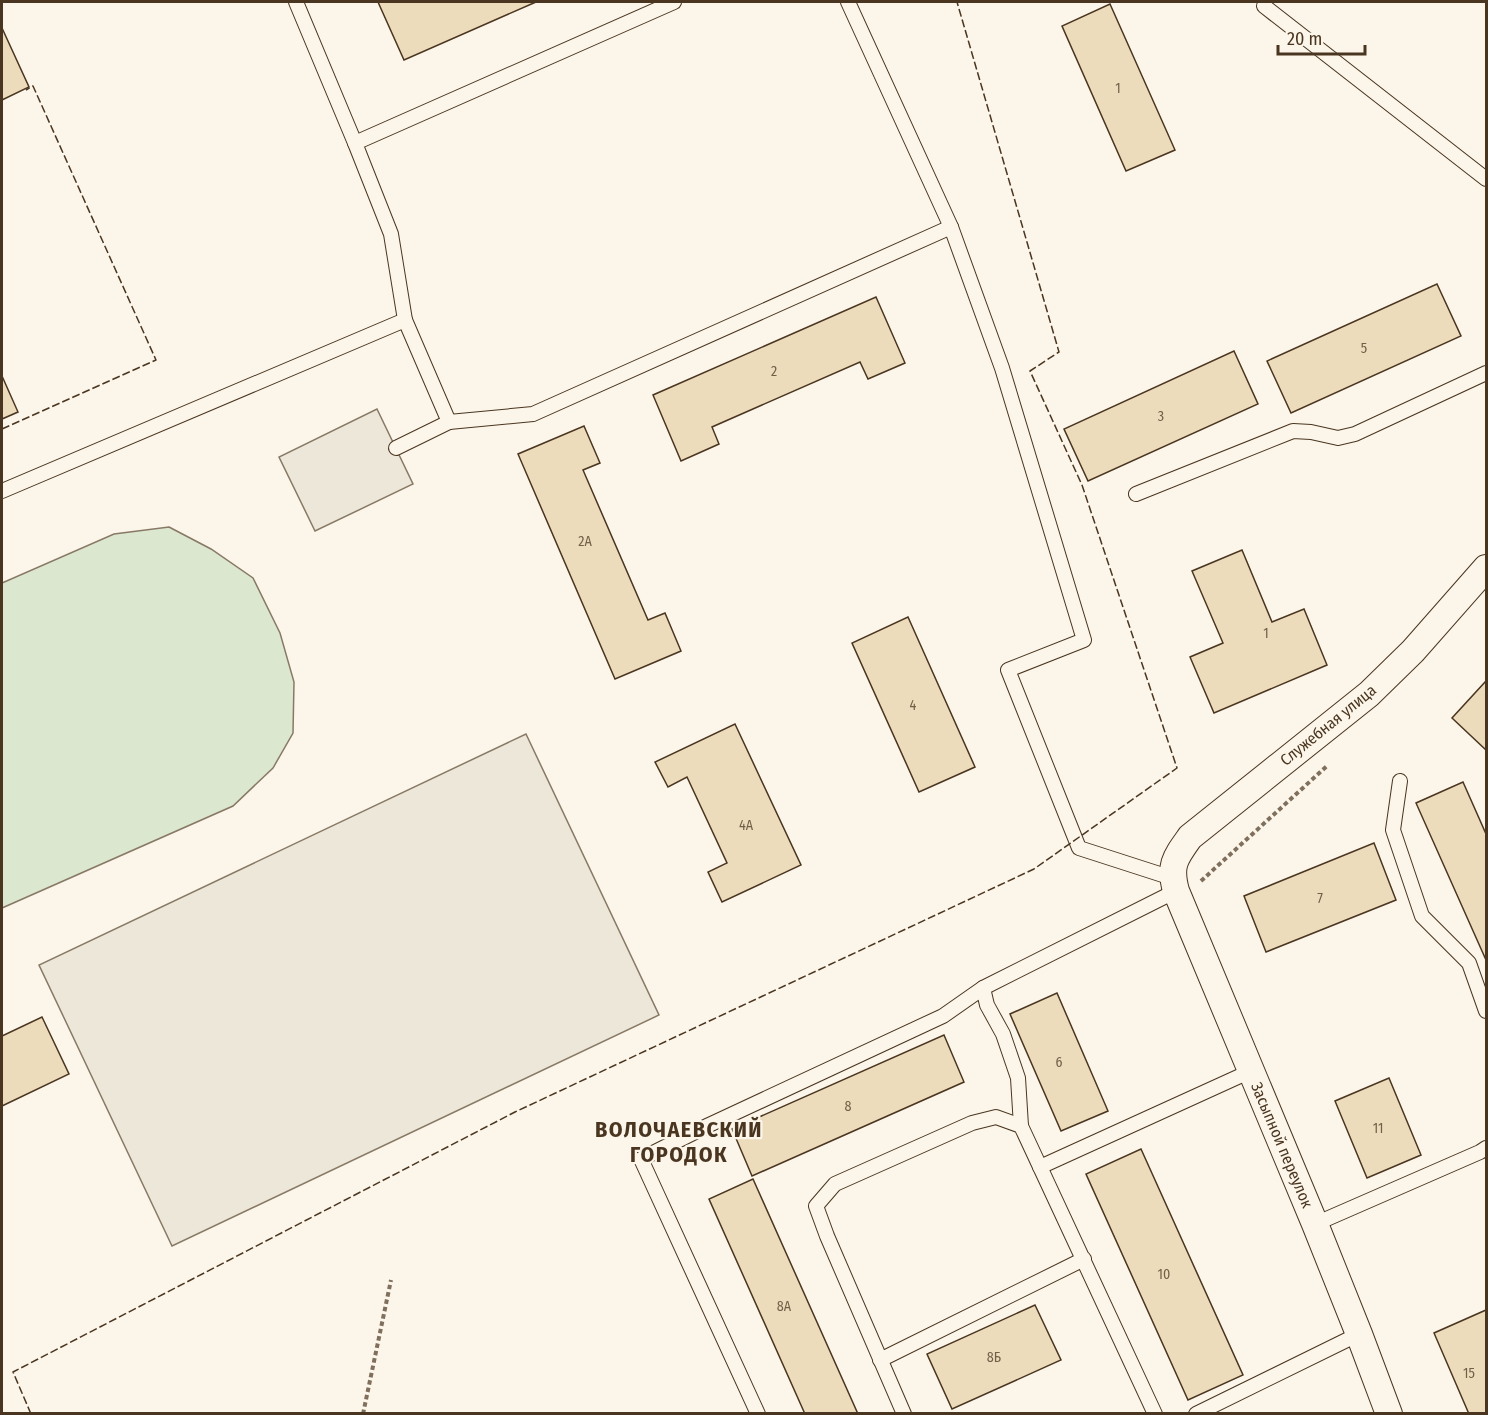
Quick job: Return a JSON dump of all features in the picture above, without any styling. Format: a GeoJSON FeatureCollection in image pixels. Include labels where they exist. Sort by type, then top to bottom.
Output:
{"type":"FeatureCollection","features":[{"type":"Feature","properties":{"kind":"street","name":"Служебная улица"},"geometry":{"type":"LineString","coordinates":[[1174,885],[1175,857],[1190,837],[1369,694],[1413,651],[1486,568]]}},
{"type":"Feature","properties":{"kind":"street","name":"Засыпной переулок"},"geometry":{"type":"LineString","coordinates":[[1174,885],[1359,1334],[1389,1413]]}},
{"type":"Feature","properties":{"kind":"lane"},"geometry":{"type":"LineString","coordinates":[[296,2],[391,234],[405,320],[449,422]]}},
{"type":"Feature","properties":{"kind":"lane"},"geometry":{"type":"LineString","coordinates":[[355,143],[674,2]]}},
{"type":"Feature","properties":{"kind":"lane"},"geometry":{"type":"LineString","coordinates":[[848,2],[951,227],[1002,368],[1084,640],[1008,670],[1079,848],[1174,885]]}},
{"type":"Feature","properties":{"kind":"lane"},"geometry":{"type":"LineString","coordinates":[[1264,6],[1486,179]]}},
{"type":"Feature","properties":{"kind":"lane"},"geometry":{"type":"LineString","coordinates":[[396,448],[449,422],[533,414],[951,227]]}},
{"type":"Feature","properties":{"kind":"lane"},"geometry":{"type":"LineString","coordinates":[[2,491],[405,320]]}},
{"type":"Feature","properties":{"kind":"lane"},"geometry":{"type":"LineString","coordinates":[[1136,494],[1293,431],[1338,438],[1355,434],[1486,373]]}},
{"type":"Feature","properties":{"kind":"lane"},"geometry":{"type":"LineString","coordinates":[[1400,781],[1393,830],[1422,916],[1469,963],[1486,1011]]}},
{"type":"Feature","properties":{"kind":"lane"},"geometry":{"type":"LineString","coordinates":[[758,1413],[641,1159],[943,1016],[982,988],[1174,885]]}},
{"type":"Feature","properties":{"kind":"lane"},"geometry":{"type":"LineString","coordinates":[[982,988],[987,1005],[1003,1034],[1018,1078],[1021,1126],[1155,1413]]}},
{"type":"Feature","properties":{"kind":"lane"},"geometry":{"type":"LineString","coordinates":[[1040,1167],[1251,1071]]}},
{"type":"Feature","properties":{"kind":"lane"},"geometry":{"type":"LineString","coordinates":[[904,1413],[826,1236],[816,1206],[835,1184],[972,1123],[996,1117],[1021,1126]]}},
{"type":"Feature","properties":{"kind":"lane"},"geometry":{"type":"LineString","coordinates":[[1314,1224],[1486,1148]]}},
{"type":"Feature","properties":{"kind":"lane"},"geometry":{"type":"LineString","coordinates":[[880,1359],[1083,1259]]}},
{"type":"Feature","properties":{"kind":"lane"},"geometry":{"type":"LineString","coordinates":[[1196,1413],[1359,1334]]}},
{"type":"Feature","properties":{"kind":"path"},"geometry":{"type":"LineString","coordinates":[[363,1413],[391,1280]]}},
{"type":"Feature","properties":{"kind":"green space"},"geometry":{"type":"Polygon","coordinates":[[[169,527],[211,549],[253,578],[280,633],[294,682],[293,733],[273,768],[233,806],[2,908],[2,583],[114,534],[169,527]]]}},
{"type":"Feature","properties":{"kind":"shaded area"},"geometry":{"type":"Polygon","coordinates":[[[377,409],[413,484],[315,531],[279,457],[377,409]]]}},
{"type":"Feature","properties":{"kind":"shaded area"},"geometry":{"type":"Polygon","coordinates":[[[526,734],[659,1015],[172,1246],[39,965],[526,734]]]}},
{"type":"Feature","properties":{"kind":"building"},"geometry":{"type":"Polygon","coordinates":[[[378,2],[536,2],[404,60],[378,2]]]}},
{"type":"Feature","properties":{"kind":"building"},"geometry":{"type":"Polygon","coordinates":[[[1110,4],[1175,150],[1126,171],[1062,26],[1110,4]]]}},
{"type":"Feature","properties":{"kind":"building"},"geometry":{"type":"Polygon","coordinates":[[[2,28],[29,87],[2,100],[2,28]]]}},
{"type":"Feature","properties":{"kind":"building"},"geometry":{"type":"Polygon","coordinates":[[[1437,284],[1461,336],[1291,413],[1267,361],[1437,284]]]}},
{"type":"Feature","properties":{"kind":"building"},"geometry":{"type":"Polygon","coordinates":[[[876,297],[905,363],[868,379],[860,362],[712,427],[719,444],[681,461],[653,395],[876,297]]]}},
{"type":"Feature","properties":{"kind":"building"},"geometry":{"type":"Polygon","coordinates":[[[1234,351],[1258,404],[1088,481],[1064,429],[1234,351]]]}},
{"type":"Feature","properties":{"kind":"building"},"geometry":{"type":"Polygon","coordinates":[[[2,376],[18,412],[2,419],[2,376]]]}},
{"type":"Feature","properties":{"kind":"building"},"geometry":{"type":"Polygon","coordinates":[[[584,426],[600,463],[583,470],[648,620],[665,613],[681,651],[615,679],[518,454],[584,426]]]}},
{"type":"Feature","properties":{"kind":"building"},"geometry":{"type":"Polygon","coordinates":[[[1242,550],[1272,622],[1304,609],[1327,665],[1214,713],[1190,657],[1223,643],[1192,571],[1242,550]]]}},
{"type":"Feature","properties":{"kind":"building"},"geometry":{"type":"Polygon","coordinates":[[[908,617],[975,767],[919,792],[852,643],[908,617]]]}},
{"type":"Feature","properties":{"kind":"building"},"geometry":{"type":"Polygon","coordinates":[[[1486,681],[1486,750],[1452,718],[1486,681]]]}},
{"type":"Feature","properties":{"kind":"building"},"geometry":{"type":"Polygon","coordinates":[[[735,724],[801,865],[722,902],[708,872],[727,863],[687,777],[668,787],[655,762],[735,724]]]}},
{"type":"Feature","properties":{"kind":"building"},"geometry":{"type":"Polygon","coordinates":[[[1463,782],[1486,834],[1486,960],[1416,803],[1463,782]]]}},
{"type":"Feature","properties":{"kind":"building"},"geometry":{"type":"Polygon","coordinates":[[[1374,843],[1396,900],[1266,952],[1244,896],[1374,843]]]}},
{"type":"Feature","properties":{"kind":"building"},"geometry":{"type":"Polygon","coordinates":[[[1057,993],[1108,1111],[1061,1131],[1010,1014],[1057,993]]]}},
{"type":"Feature","properties":{"kind":"building"},"geometry":{"type":"Polygon","coordinates":[[[42,1017],[69,1074],[2,1106],[2,1036],[42,1017]]]}},
{"type":"Feature","properties":{"kind":"building"},"geometry":{"type":"Polygon","coordinates":[[[944,1035],[964,1082],[752,1176],[732,1129],[944,1035]]]}},
{"type":"Feature","properties":{"kind":"building"},"geometry":{"type":"Polygon","coordinates":[[[1389,1078],[1421,1155],[1367,1178],[1335,1101],[1389,1078]]]}},
{"type":"Feature","properties":{"kind":"building"},"geometry":{"type":"Polygon","coordinates":[[[1141,1149],[1243,1375],[1188,1400],[1086,1174],[1141,1149]]]}},
{"type":"Feature","properties":{"kind":"building"},"geometry":{"type":"Polygon","coordinates":[[[753,1179],[858,1414],[805,1414],[709,1199],[753,1179]]]}},
{"type":"Feature","properties":{"kind":"building"},"geometry":{"type":"Polygon","coordinates":[[[1035,1305],[1061,1360],[952,1409],[927,1354],[1035,1305]]]}},
{"type":"Feature","properties":{"kind":"building"},"geometry":{"type":"Polygon","coordinates":[[[1486,1310],[1486,1414],[1469,1414],[1434,1333],[1486,1310]]]}},
{"type":"Feature","properties":{"kind":"fence"},"geometry":{"type":"LineString","coordinates":[[31,1414],[13,1372],[515,1112],[1034,869],[1177,768],[1082,485],[1030,371],[1059,352],[957,2]]}},
{"type":"Feature","properties":{"kind":"fence"},"geometry":{"type":"LineString","coordinates":[[2,429],[156,360],[33,86],[26,90]]}},
{"type":"Feature","properties":{"kind":"district","name":"ВОЛОЧАЕВСКИЙ ГОРОДОК"},"geometry":{"type":"Point","coordinates":[679,1142]}}]}
